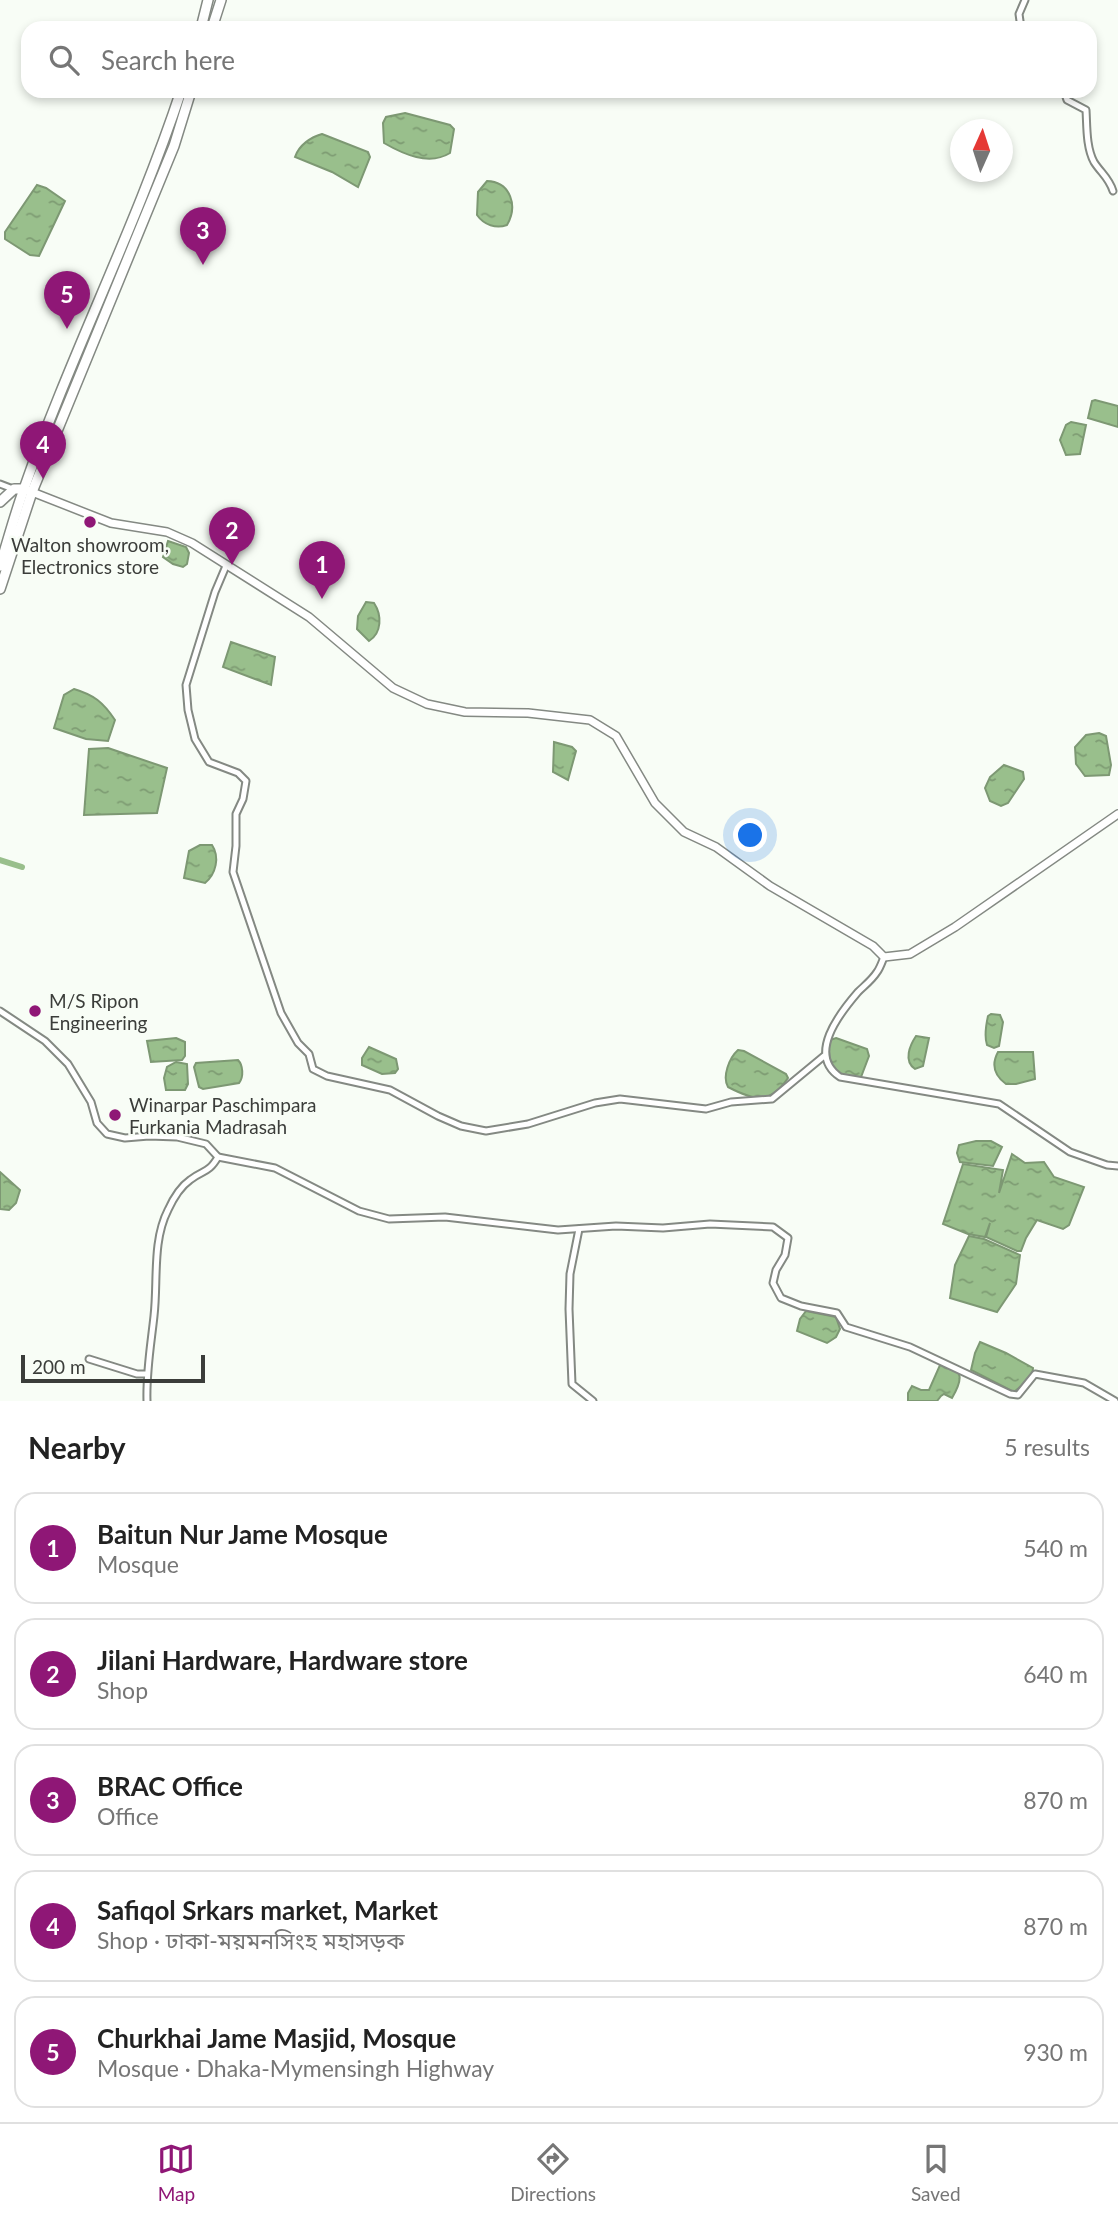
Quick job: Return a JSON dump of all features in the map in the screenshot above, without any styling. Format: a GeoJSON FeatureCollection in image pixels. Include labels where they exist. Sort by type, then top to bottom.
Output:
{"type":"FeatureCollection","features":[{"type":"Feature","properties":{"kind":"highway"},"geometry":{"type":"LineString","coordinates":[[203,21],[208,0]]}},
{"type":"Feature","properties":{"kind":"highway"},"geometry":{"type":"LineString","coordinates":[[214,21],[221,0]]}},
{"type":"Feature","properties":{"kind":"highway"},"geometry":{"type":"LineString","coordinates":[[0,565],[23,490],[133,223],[178,98]]}},
{"type":"Feature","properties":{"kind":"highway"},"geometry":{"type":"LineString","coordinates":[[0,589],[23,490],[174,146],[189,98]]}},
{"type":"Feature","properties":{"kind":"highway"},"geometry":{"type":"LineString","coordinates":[[0,502],[23,490]]}},
{"type":"Feature","properties":{"kind":"street"},"geometry":{"type":"LineString","coordinates":[[1020,21],[1019,14],[1025,0]]}},
{"type":"Feature","properties":{"kind":"street"},"geometry":{"type":"LineString","coordinates":[[1066,98],[1086,110],[1088,142],[1094,162],[1109,179],[1114,191]]}},
{"type":"Feature","properties":{"kind":"street"},"geometry":{"type":"LineString","coordinates":[[0,484],[111,523],[167,532],[192,543],[309,617],[393,688],[427,704],[465,712],[528,713],[590,720],[616,736],[655,803],[684,832],[716,847],[770,886],[873,946],[884,957]]}},
{"type":"Feature","properties":{"kind":"street"},"geometry":{"type":"LineString","coordinates":[[226,566],[215,592],[186,685],[188,710],[195,739],[209,762],[238,773],[246,781],[243,799],[236,814],[233,872],[281,1013],[298,1043],[309,1054],[313,1069],[327,1076],[390,1090],[449,1121],[486,1131],[528,1124],[595,1103],[620,1099],[706,1109],[731,1102],[772,1099],[824,1056]]}},
{"type":"Feature","properties":{"kind":"street"},"geometry":{"type":"LineString","coordinates":[[884,957],[910,954],[955,927],[1118,814]]}},
{"type":"Feature","properties":{"kind":"street"},"geometry":{"type":"LineString","coordinates":[[884,957],[876,974],[857,994],[827,1041],[824,1056],[827,1064],[840,1077],[999,1104],[1070,1152],[1118,1166]]}},
{"type":"Feature","properties":{"kind":"street"},"geometry":{"type":"LineString","coordinates":[[0,1011],[45,1041],[68,1064],[91,1102],[97,1123],[107,1134],[125,1138],[177,1137],[206,1144],[218,1157],[275,1168],[359,1211],[390,1219],[445,1217],[558,1230],[616,1226],[663,1228],[710,1224],[773,1227],[788,1238],[785,1255],[776,1270],[773,1283],[780,1298],[801,1306],[837,1313],[846,1327],[910,1347],[1010,1394],[1018,1395],[1035,1374],[1084,1383],[1115,1401]]}},
{"type":"Feature","properties":{"kind":"street"},"geometry":{"type":"LineString","coordinates":[[147,1401],[146,1374],[159,1244],[167,1211],[181,1187],[197,1175],[210,1170],[218,1157]]}},
{"type":"Feature","properties":{"kind":"street"},"geometry":{"type":"LineString","coordinates":[[579,1229],[570,1274],[572,1384],[593,1401]]}},
{"type":"Feature","properties":{"kind":"street"},"geometry":{"type":"LineString","coordinates":[[89,1359],[137,1374],[146,1374]]}},
{"type":"Feature","properties":{"kind":"water"},"geometry":{"type":"Polygon","coordinates":[[[405,113],[450,125],[454,129],[450,153],[442,157],[416,157],[384,143],[383,123],[386,117],[405,113]]]}},
{"type":"Feature","properties":{"kind":"water"},"geometry":{"type":"Polygon","coordinates":[[[322,134],[368,152],[370,157],[358,187],[332,172],[295,157],[306,142],[322,134]]]}},
{"type":"Feature","properties":{"kind":"water"},"geometry":{"type":"Polygon","coordinates":[[[487,181],[502,186],[510,196],[512,210],[507,225],[490,225],[477,215],[478,192],[487,181]]]}},
{"type":"Feature","properties":{"kind":"water"},"geometry":{"type":"Polygon","coordinates":[[[37,185],[65,201],[39,256],[30,255],[5,239],[5,232],[37,185]]]}},
{"type":"Feature","properties":{"kind":"water"},"geometry":{"type":"Polygon","coordinates":[[[1092,401],[1118,406],[1118,427],[1088,418],[1092,401]]]}},
{"type":"Feature","properties":{"kind":"water"},"geometry":{"type":"Polygon","coordinates":[[[1071,422],[1086,425],[1080,454],[1066,455],[1060,440],[1066,425],[1071,422]]]}},
{"type":"Feature","properties":{"kind":"water"},"geometry":{"type":"Polygon","coordinates":[[[168,541],[186,547],[189,553],[187,564],[183,567],[163,557],[168,541]]]}},
{"type":"Feature","properties":{"kind":"water"},"geometry":{"type":"Polygon","coordinates":[[[366,602],[374,603],[379,618],[378,629],[369,641],[357,629],[358,616],[366,602]]]}},
{"type":"Feature","properties":{"kind":"water"},"geometry":{"type":"Polygon","coordinates":[[[231,642],[275,657],[271,685],[223,667],[231,642]]]}},
{"type":"Feature","properties":{"kind":"water"},"geometry":{"type":"Polygon","coordinates":[[[74,689],[98,700],[115,720],[108,741],[86,739],[54,728],[64,695],[74,689]]]}},
{"type":"Feature","properties":{"kind":"water"},"geometry":{"type":"Polygon","coordinates":[[[1099,733],[1106,736],[1111,765],[1109,775],[1085,776],[1076,764],[1075,747],[1086,735],[1099,733]]]}},
{"type":"Feature","properties":{"kind":"water"},"geometry":{"type":"Polygon","coordinates":[[[554,742],[572,747],[576,751],[568,780],[553,772],[554,742]]]}},
{"type":"Feature","properties":{"kind":"water"},"geometry":{"type":"Polygon","coordinates":[[[108,748],[167,768],[157,813],[84,815],[89,749],[108,748]]]}},
{"type":"Feature","properties":{"kind":"water"},"geometry":{"type":"Polygon","coordinates":[[[1004,765],[1023,772],[1024,779],[1008,803],[1001,806],[990,801],[985,788],[990,777],[1004,765]]]}},
{"type":"Feature","properties":{"kind":"water"},"geometry":{"type":"Polygon","coordinates":[[[200,845],[212,845],[216,855],[214,870],[205,883],[184,878],[189,851],[200,845]]]}},
{"type":"Feature","properties":{"kind":"water"},"geometry":{"type":"Polygon","coordinates":[[[1000,1015],[1003,1022],[999,1046],[994,1048],[987,1045],[986,1038],[988,1016],[1000,1015]]]}},
{"type":"Feature","properties":{"kind":"water"},"geometry":{"type":"Polygon","coordinates":[[[916,1036],[929,1038],[923,1066],[915,1069],[908,1057],[916,1036]]]}},
{"type":"Feature","properties":{"kind":"water"},"geometry":{"type":"Polygon","coordinates":[[[176,1038],[185,1042],[185,1056],[182,1060],[151,1062],[147,1041],[176,1038]]]}},
{"type":"Feature","properties":{"kind":"water"},"geometry":{"type":"Polygon","coordinates":[[[836,1038],[867,1049],[869,1056],[861,1077],[844,1075],[830,1062],[827,1056],[830,1040],[836,1038]]]}},
{"type":"Feature","properties":{"kind":"water"},"geometry":{"type":"Polygon","coordinates":[[[369,1047],[396,1059],[398,1069],[395,1073],[382,1074],[362,1065],[362,1058],[369,1047]]]}},
{"type":"Feature","properties":{"kind":"water"},"geometry":{"type":"Polygon","coordinates":[[[738,1050],[786,1074],[788,1078],[774,1093],[761,1098],[728,1087],[727,1068],[738,1050]]]}},
{"type":"Feature","properties":{"kind":"water"},"geometry":{"type":"Polygon","coordinates":[[[998,1052],[1033,1052],[1035,1079],[1006,1084],[995,1070],[998,1052]]]}},
{"type":"Feature","properties":{"kind":"water"},"geometry":{"type":"Polygon","coordinates":[[[238,1060],[242,1071],[239,1083],[203,1089],[199,1087],[194,1067],[196,1063],[238,1060]]]}},
{"type":"Feature","properties":{"kind":"water"},"geometry":{"type":"Polygon","coordinates":[[[176,1062],[187,1064],[188,1084],[185,1090],[166,1090],[164,1078],[167,1067],[176,1062]]]}},
{"type":"Feature","properties":{"kind":"water"},"geometry":{"type":"Polygon","coordinates":[[[991,1141],[1002,1147],[993,1166],[960,1162],[957,1153],[959,1145],[991,1141]]]}},
{"type":"Feature","properties":{"kind":"water"},"geometry":{"type":"Polygon","coordinates":[[[1012,1154],[1025,1163],[1044,1162],[1054,1177],[1084,1187],[1069,1225],[1063,1229],[1037,1220],[1021,1251],[1017,1251],[986,1237],[990,1223],[985,1237],[968,1234],[943,1224],[963,1164],[1003,1170],[999,1193],[1012,1154]]]}},
{"type":"Feature","properties":{"kind":"water"},"geometry":{"type":"Polygon","coordinates":[[[0,1172],[20,1190],[16,1203],[9,1210],[0,1209],[0,1172]]]}},
{"type":"Feature","properties":{"kind":"water"},"geometry":{"type":"Polygon","coordinates":[[[969,1236],[984,1239],[1020,1255],[1016,1284],[997,1312],[950,1298],[955,1265],[969,1236]]]}},
{"type":"Feature","properties":{"kind":"water"},"geometry":{"type":"Polygon","coordinates":[[[806,1311],[836,1317],[840,1329],[836,1337],[827,1343],[797,1331],[800,1319],[806,1311]]]}},
{"type":"Feature","properties":{"kind":"water"},"geometry":{"type":"Polygon","coordinates":[[[980,1342],[1033,1368],[1032,1377],[1014,1392],[971,1370],[980,1342]]]}},
{"type":"Feature","properties":{"kind":"water"},"geometry":{"type":"Polygon","coordinates":[[[940,1365],[958,1372],[958,1386],[952,1398],[944,1394],[937,1401],[908,1401],[912,1386],[929,1390],[940,1365]]]}},
{"type":"Feature","properties":{"kind":"waterway"},"geometry":{"type":"LineString","coordinates":[[0,860],[22,867]]}},
{"type":"Feature","properties":{"kind":"place","name":"BRAC Office"},"geometry":{"type":"Point","coordinates":[203,265]}},
{"type":"Feature","properties":{"kind":"place","name":"Churkhai Jame Masjid, Mosque"},"geometry":{"type":"Point","coordinates":[67,329]}},
{"type":"Feature","properties":{"kind":"place","name":"Safiqol Srkars market, Market"},"geometry":{"type":"Point","coordinates":[43,479]}},
{"type":"Feature","properties":{"kind":"place","name":"Walton showroom, Electronics store"},"geometry":{"type":"Point","coordinates":[90,522]}},
{"type":"Feature","properties":{"kind":"place","name":"Jilani Hardware, Hardware store"},"geometry":{"type":"Point","coordinates":[232,565]}},
{"type":"Feature","properties":{"kind":"place","name":"Baitun Nur Jame Mosque"},"geometry":{"type":"Point","coordinates":[322,599]}},
{"type":"Feature","properties":{"kind":"place","name":"M/S Ripon Engineering"},"geometry":{"type":"Point","coordinates":[35,1011]}},
{"type":"Feature","properties":{"kind":"place","name":"Winarpar Paschimpara Furkania Madrasah"},"geometry":{"type":"Point","coordinates":[115,1115]}}]}
